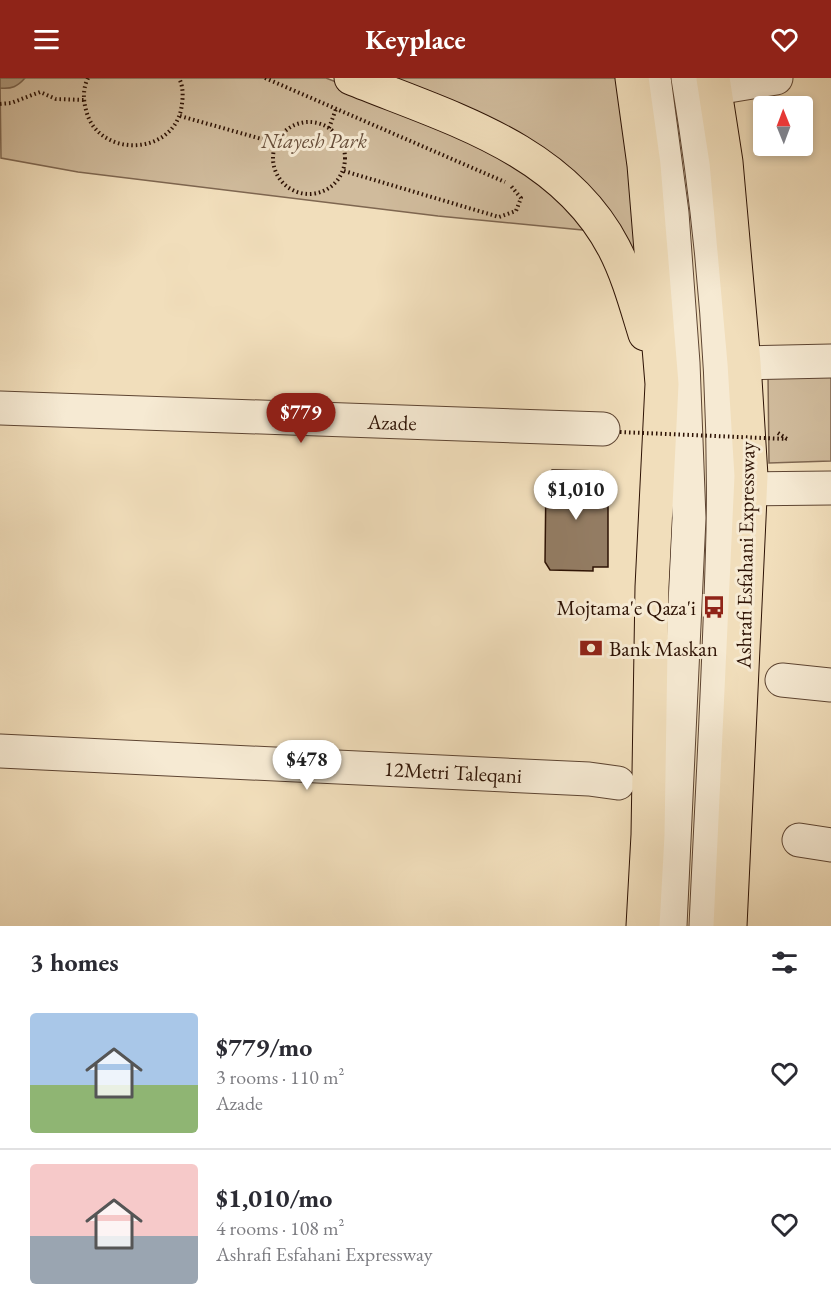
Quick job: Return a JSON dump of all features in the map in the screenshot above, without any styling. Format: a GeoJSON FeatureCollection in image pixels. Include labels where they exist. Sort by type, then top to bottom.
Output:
{"type":"FeatureCollection","features":[{"type":"Feature","properties":{"kind":"highway"},"geometry":{"type":"LineString","coordinates":[[351,78],[493,136],[530,157],[573,193],[593,216],[613,247],[628,283],[662,384]]}},
{"type":"Feature","properties":{"kind":"highway"},"geometry":{"type":"LineString","coordinates":[[632,78],[644,165],[662,384],[652,587],[648,835],[643,926]]}},
{"type":"Feature","properties":{"kind":"highway","name":"Ashrafi Esfahani Expressway"},"geometry":{"type":"LineString","coordinates":[[706,81],[726,162],[744,363],[750,489],[730,926]]}},
{"type":"Feature","properties":{"kind":"street"},"geometry":{"type":"LineString","coordinates":[[654,78],[672,213],[683,363],[689,518],[670,926]]}},
{"type":"Feature","properties":{"kind":"street"},"geometry":{"type":"LineString","coordinates":[[706,926],[723,530],[722,406],[710,240],[706,81],[776,78]]}},
{"type":"Feature","properties":{"kind":"street"},"geometry":{"type":"LineString","coordinates":[[744,363],[831,361]]}},
{"type":"Feature","properties":{"kind":"street","name":"Azade"},"geometry":{"type":"LineString","coordinates":[[0,408],[611,431]]}},
{"type":"Feature","properties":{"kind":"street"},"geometry":{"type":"LineString","coordinates":[[750,489],[831,488]]}},
{"type":"Feature","properties":{"kind":"street"},"geometry":{"type":"LineString","coordinates":[[782,680],[831,685]]}},
{"type":"Feature","properties":{"kind":"street","name":"12Metri Taleqani"},"geometry":{"type":"LineString","coordinates":[[0,751],[590,779],[618,783]]}},
{"type":"Feature","properties":{"kind":"street"},"geometry":{"type":"LineString","coordinates":[[799,840],[831,845]]}},
{"type":"Feature","properties":{"kind":"path"},"geometry":{"type":"LineString","coordinates":[[88,78],[85,83],[84,100],[87,116],[96,130],[109,140],[125,146],[142,146],[158,140],[171,130],[180,116],[183,100],[179,78]]}},
{"type":"Feature","properties":{"kind":"path"},"geometry":{"type":"LineString","coordinates":[[265,78],[505,182],[513,187],[520,198],[516,211],[499,217],[344,171]]}},
{"type":"Feature","properties":{"kind":"path"},"geometry":{"type":"LineString","coordinates":[[0,104],[11,103],[40,93],[56,99],[84,100]]}},
{"type":"Feature","properties":{"kind":"path"},"geometry":{"type":"LineString","coordinates":[[329,128],[336,109]]}},
{"type":"Feature","properties":{"kind":"path"},"geometry":{"type":"LineString","coordinates":[[180,116],[276,143]]}},
{"type":"Feature","properties":{"kind":"path"},"geometry":{"type":"LineString","coordinates":[[305,122],[317,123],[329,128],[338,136],[344,147],[346,159],[344,171],[329,189],[318,194],[307,195],[295,192],[285,186],[273,166],[276,143],[288,130],[305,122]]}},
{"type":"Feature","properties":{"kind":"path"},"geometry":{"type":"LineString","coordinates":[[611,431],[787,439]]}},
{"type":"Feature","properties":{"kind":"green space","name":"Niayesh Park"},"geometry":{"type":"Polygon","coordinates":[[[0,78],[326,78],[474,136],[506,152],[593,231],[438,216],[78,172],[1,158],[0,78]]]}},
{"type":"Feature","properties":{"kind":"green space"},"geometry":{"type":"Polygon","coordinates":[[[375,78],[618,78],[644,310],[605,218],[375,78]]]}},
{"type":"Feature","properties":{"kind":"green space"},"geometry":{"type":"Polygon","coordinates":[[[768,374],[831,375],[831,461],[769,463],[768,374]]]}},
{"type":"Feature","properties":{"kind":"shaded area"},"geometry":{"type":"Polygon","coordinates":[[[0,78],[25,78],[14,87],[0,88],[0,78]]]}},
{"type":"Feature","properties":{"kind":"building"},"geometry":{"type":"Polygon","coordinates":[[[552,470],[602,471],[602,488],[608,488],[608,567],[593,567],[593,571],[550,570],[545,562],[546,477],[552,470]]]}},
{"type":"Feature","properties":{"kind":"place","name":"Mojtama'e Qaza'i"},"geometry":{"type":"Point","coordinates":[714,607]}},
{"type":"Feature","properties":{"kind":"place","name":"Bank Maskan"},"geometry":{"type":"Point","coordinates":[591,648]}}]}
